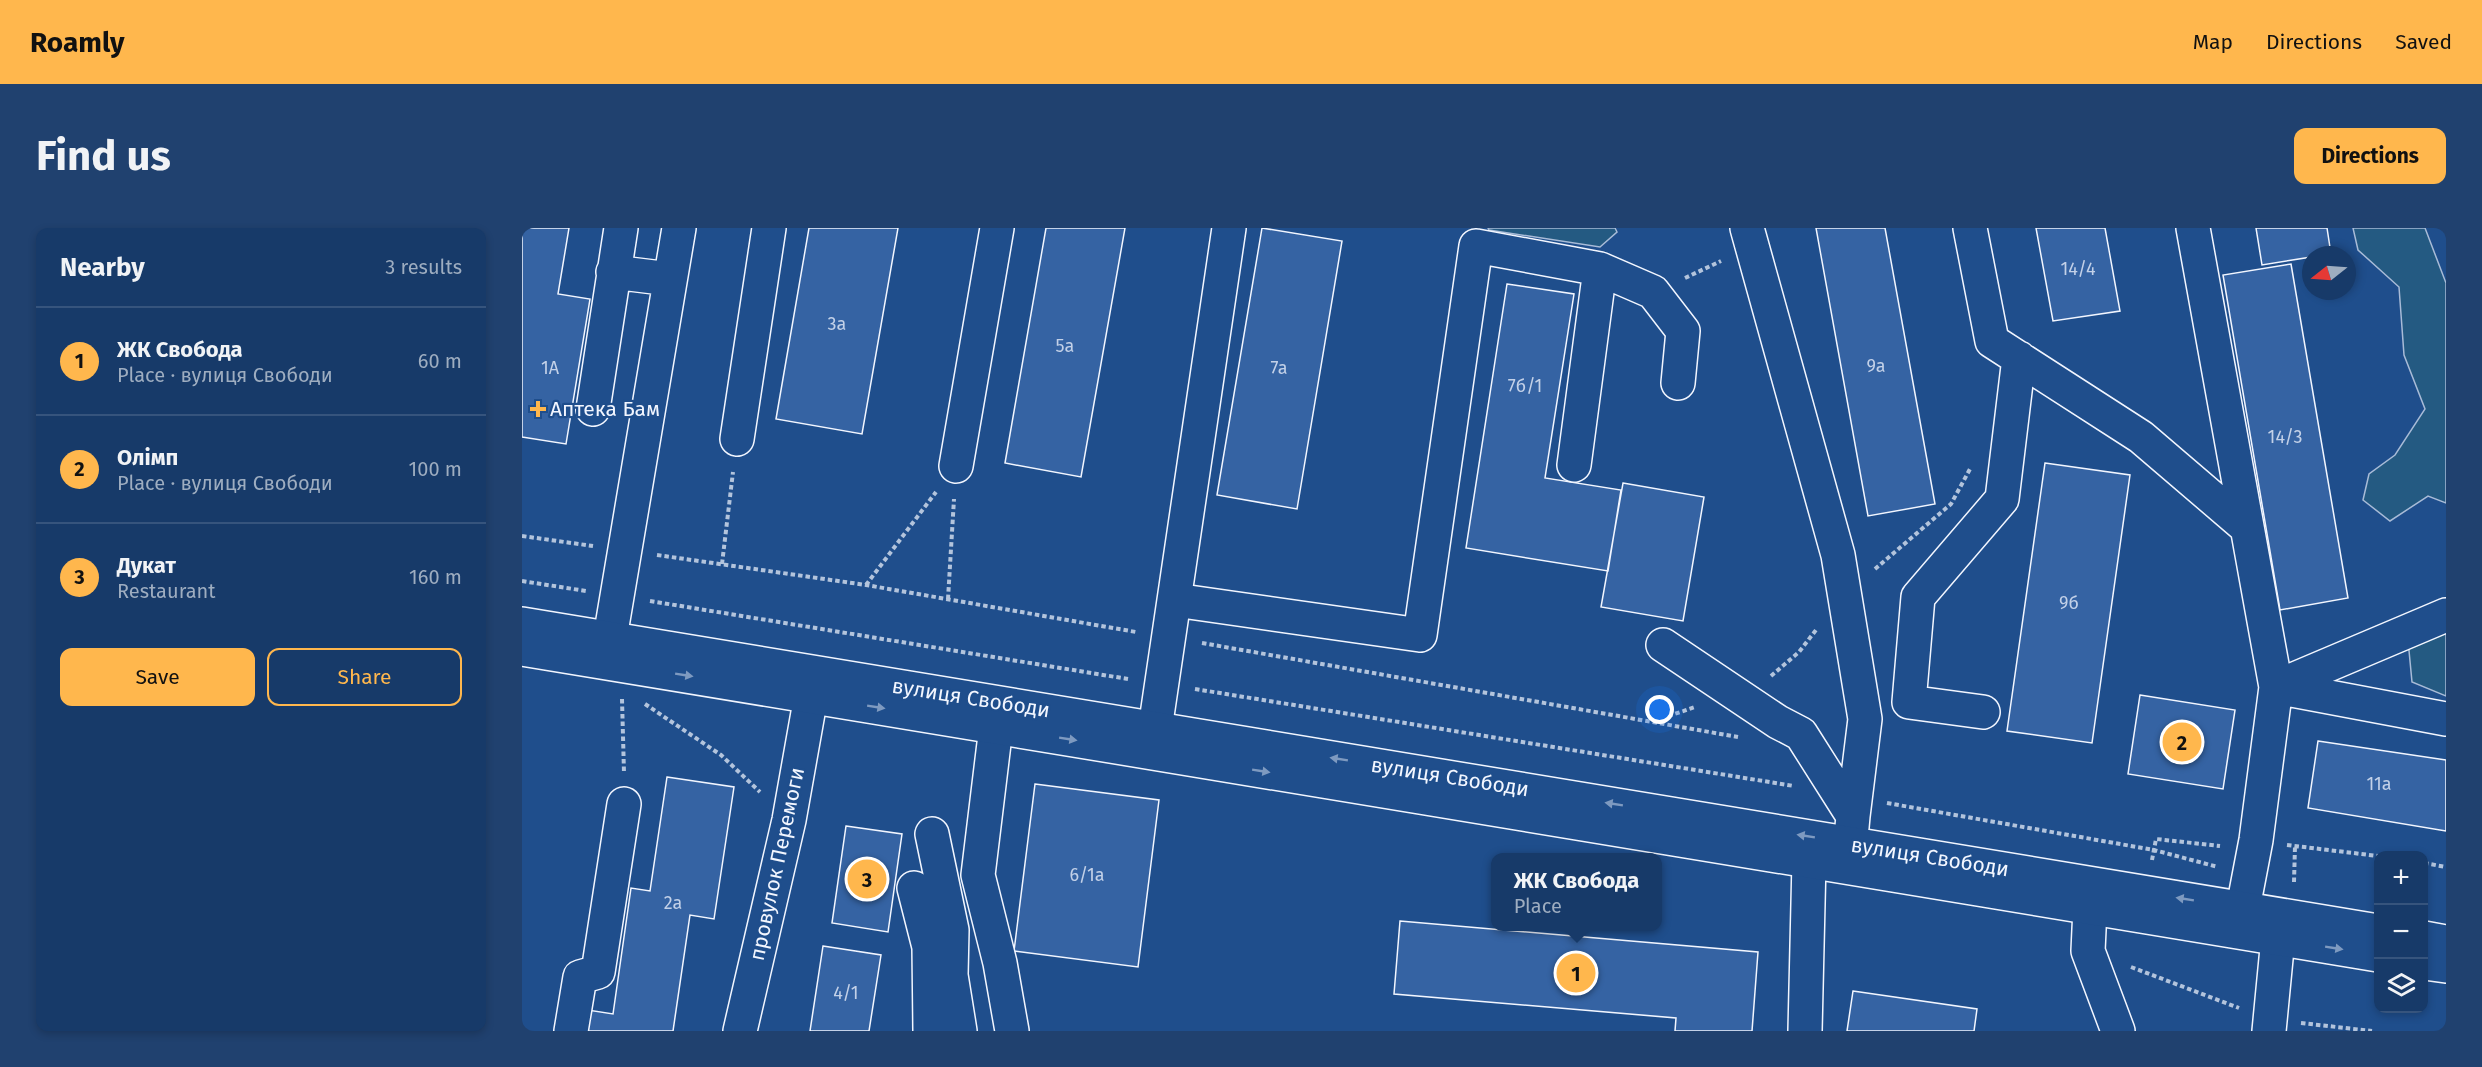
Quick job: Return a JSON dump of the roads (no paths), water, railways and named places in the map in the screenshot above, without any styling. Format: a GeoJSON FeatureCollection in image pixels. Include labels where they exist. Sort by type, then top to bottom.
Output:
{"type":"FeatureCollection","features":[{"type":"Feature","properties":{"kind":"main road"},"geometry":{"type":"LineString","coordinates":[[593,409],[621,228]]}},
{"type":"Feature","properties":{"kind":"main road"},"geometry":{"type":"LineString","coordinates":[[522,636],[602,649],[610,638],[679,228]]}},
{"type":"Feature","properties":{"kind":"main road"},"geometry":{"type":"LineString","coordinates":[[737,439],[769,228]]}},
{"type":"Feature","properties":{"kind":"main road"},"geometry":{"type":"LineString","coordinates":[[956,466],[997,228]]}},
{"type":"Feature","properties":{"kind":"main road"},"geometry":{"type":"LineString","coordinates":[[1155,729],[1229,228]]}},
{"type":"Feature","properties":{"kind":"main road"},"geometry":{"type":"LineString","coordinates":[[1970,228],[1992,341],[2141,437],[2245,526]]}},
{"type":"Feature","properties":{"kind":"main road"},"geometry":{"type":"LineString","coordinates":[[2193,228],[2245,526],[2276,687],[2256,840],[2243,908]]}},
{"type":"Feature","properties":{"kind":"main road"},"geometry":{"type":"LineString","coordinates":[[1749,238],[1838,555],[1846,593],[1865,718],[1849,812]]}},
{"type":"Feature","properties":{"kind":"main road"},"geometry":{"type":"LineString","coordinates":[[1175,600],[1420,635],[1476,246],[1600,268],[1653,292],[1683,332],[1678,382]]}},
{"type":"Feature","properties":{"kind":"main road"},"geometry":{"type":"LineString","coordinates":[[1574,465],[1600,268]]}},
{"type":"Feature","properties":{"kind":"main road"},"geometry":{"type":"LineString","coordinates":[[613,273],[670,279]]}},
{"type":"Feature","properties":{"kind":"main road"},"geometry":{"type":"LineString","coordinates":[[1983,712],[1909,702],[1918,597],[2002,499],[2019,358]]}},
{"type":"Feature","properties":{"kind":"main road"},"geometry":{"type":"LineString","coordinates":[[2276,687],[2446,615]]}},
{"type":"Feature","properties":{"kind":"main road","name":"вулиця Свободи"},"geometry":{"type":"LineString","coordinates":[[522,624],[1155,729],[1849,812],[2243,908],[2286,928],[2374,954]]}},
{"type":"Feature","properties":{"kind":"main road"},"geometry":{"type":"LineString","coordinates":[[1663,645],[1779,722],[1801,734],[1849,812]]}},
{"type":"Feature","properties":{"kind":"main road","name":"вулиця Свободи"},"geometry":{"type":"LineString","coordinates":[[522,649],[2090,908],[2286,928],[2374,931]]}},
{"type":"Feature","properties":{"kind":"main road"},"geometry":{"type":"LineString","coordinates":[[2276,687],[2446,719]]}},
{"type":"Feature","properties":{"kind":"main road","name":"провулок Перемоги"},"geometry":{"type":"LineString","coordinates":[[740,1031],[789,820],[811,696]]}},
{"type":"Feature","properties":{"kind":"main road"},"geometry":{"type":"LineString","coordinates":[[996,727],[978,875],[1000,963],[1012,1031]]}},
{"type":"Feature","properties":{"kind":"main road"},"geometry":{"type":"LineString","coordinates":[[571,1031],[580,977],[598,972],[624,804]]}},
{"type":"Feature","properties":{"kind":"main road"},"geometry":{"type":"LineString","coordinates":[[932,834],[952,930],[951,975],[960,1031]]}},
{"type":"Feature","properties":{"kind":"main road"},"geometry":{"type":"LineString","coordinates":[[1805,1031],[1809,861]]}},
{"type":"Feature","properties":{"kind":"main road"},"geometry":{"type":"LineString","coordinates":[[914,888],[929,947],[930,1031]]}},
{"type":"Feature","properties":{"kind":"main road"},"geometry":{"type":"LineString","coordinates":[[2090,908],[2088,951],[2118,1031]]}},
{"type":"Feature","properties":{"kind":"main road"},"geometry":{"type":"LineString","coordinates":[[2270,1025],[2286,928]]}},
{"type":"Feature","properties":{"kind":"main road"},"geometry":{"type":"LineString","coordinates":[[2428,939],[2446,942]]}},
{"type":"Feature","properties":{"kind":"main road"},"geometry":{"type":"LineString","coordinates":[[2428,964],[2446,966]]}},
{"type":"Feature","properties":{"kind":"place","name":"Аптека Бам"},"geometry":{"type":"Point","coordinates":[538,409]}},
{"type":"Feature","properties":{"kind":"place","name":"Олімп"},"geometry":{"type":"Point","coordinates":[2182,742]}},
{"type":"Feature","properties":{"kind":"place","name":"Дукат"},"geometry":{"type":"Point","coordinates":[867,879]}},
{"type":"Feature","properties":{"kind":"place","name":"ЖК Свобода"},"geometry":{"type":"Point","coordinates":[1576,973]}}]}
